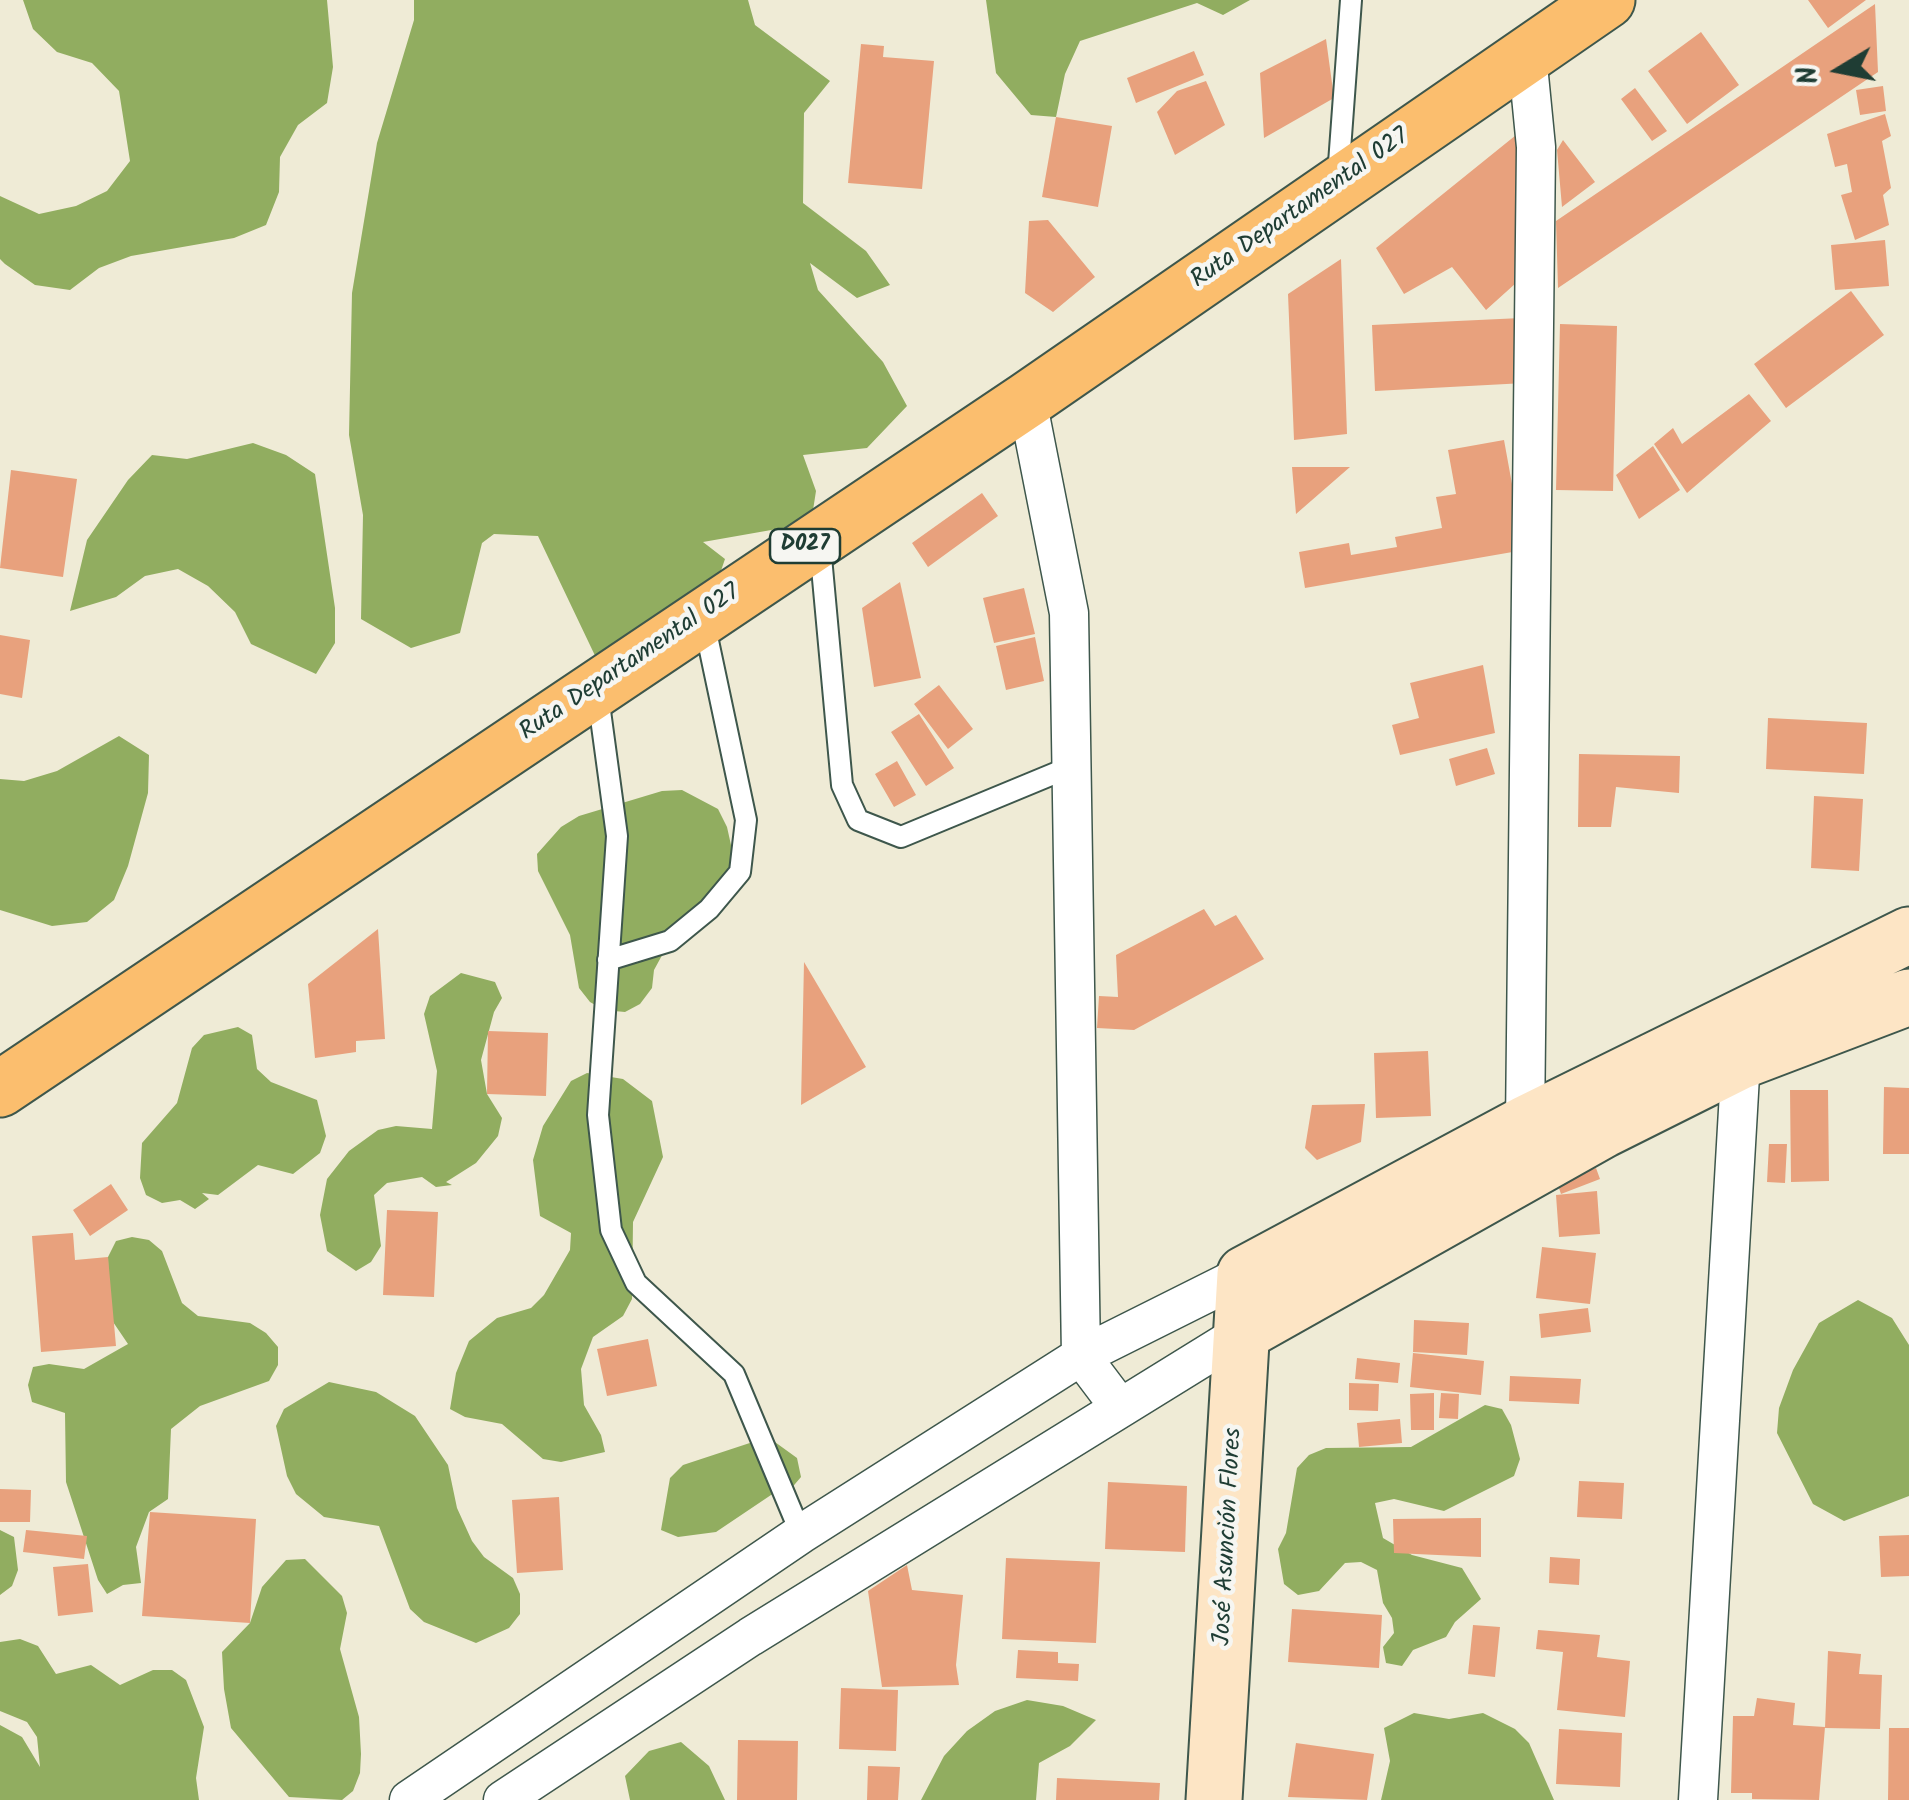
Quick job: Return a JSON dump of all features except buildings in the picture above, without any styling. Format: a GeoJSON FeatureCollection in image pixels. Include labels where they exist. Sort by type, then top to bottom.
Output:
{"type":"FeatureCollection","features":[{"type":"Feature","properties":{"kind":"main road","name":"Ruta Departamental 027"},"geometry":{"type":"LineString","coordinates":[[0,1089],[1027,400],[1607,0]]}},
{"type":"Feature","properties":{"kind":"street"},"geometry":{"type":"LineString","coordinates":[[1525,1124],[1536,183],[1536,126],[1527,54]]}},
{"type":"Feature","properties":{"kind":"street"},"geometry":{"type":"LineString","coordinates":[[1027,400],[1070,613],[1080,1356],[1118,1405]]}},
{"type":"Feature","properties":{"kind":"street"},"geometry":{"type":"LineString","coordinates":[[503,1800],[734,1648],[1118,1405],[1602,1130],[1870,951],[1909,935]]}},
{"type":"Feature","properties":{"kind":"street"},"geometry":{"type":"LineString","coordinates":[[408,1800],[801,1534],[1080,1356],[1245,1274],[1525,1124],[1742,1040],[1909,998]]}},
{"type":"Feature","properties":{"kind":"street"},"geometry":{"type":"LineString","coordinates":[[1698,1800],[1742,1040]]}},
{"type":"Feature","properties":{"kind":"street","name":"José Asunción Flores"},"geometry":{"type":"LineString","coordinates":[[1214,1800],[1245,1274]]}},
{"type":"Feature","properties":{"kind":"lane"},"geometry":{"type":"LineString","coordinates":[[1338,184],[1351,0]]}},
{"type":"Feature","properties":{"kind":"lane"},"geometry":{"type":"LineString","coordinates":[[819,536],[842,785],[858,820],[900,837],[1075,765]]}},
{"type":"Feature","properties":{"kind":"lane"},"geometry":{"type":"LineString","coordinates":[[608,960],[670,941],[709,909],[740,872],[746,820],[703,615]]}},
{"type":"Feature","properties":{"kind":"lane"},"geometry":{"type":"LineString","coordinates":[[596,687],[617,836],[598,1116],[610,1230],[636,1283],[734,1374],[801,1534]]}},
{"type":"Feature","properties":{"kind":"green space"},"geometry":{"type":"Polygon","coordinates":[[[23,0],[327,0],[333,67],[327,103],[298,125],[280,157],[279,192],[266,225],[234,238],[131,256],[99,268],[70,290],[35,285],[5,264],[0,259],[0,196],[39,214],[76,206],[107,191],[130,161],[119,91],[92,63],[57,52],[33,29],[23,0]]]}},
{"type":"Feature","properties":{"kind":"green space"},"geometry":{"type":"Polygon","coordinates":[[[414,0],[748,0],[755,25],[830,81],[804,113],[803,203],[866,251],[890,285],[857,298],[810,263],[818,290],[883,362],[907,406],[867,448],[803,455],[816,491],[811,523],[703,542],[725,559],[691,658],[599,664],[538,536],[494,534],[482,543],[460,633],[411,648],[361,619],[363,515],[349,435],[352,293],[377,143],[414,20],[414,0]]]}},
{"type":"Feature","properties":{"kind":"green space"},"geometry":{"type":"Polygon","coordinates":[[[986,0],[1250,0],[1223,15],[1197,3],[1080,41],[1065,74],[1056,117],[1031,115],[996,73],[986,0]]]}},
{"type":"Feature","properties":{"kind":"green space"},"geometry":{"type":"Polygon","coordinates":[[[253,443],[286,455],[315,474],[335,608],[335,643],[316,674],[251,644],[235,612],[208,586],[178,569],[145,576],[116,597],[70,611],[87,540],[128,480],[152,455],[187,459],[253,443]]]}},
{"type":"Feature","properties":{"kind":"green space"},"geometry":{"type":"Polygon","coordinates":[[[119,736],[149,755],[148,793],[128,866],[114,900],[87,922],[52,926],[0,910],[0,779],[24,781],[57,771],[119,736]]]}},
{"type":"Feature","properties":{"kind":"green space"},"geometry":{"type":"Polygon","coordinates":[[[682,790],[718,809],[727,827],[735,863],[666,948],[654,970],[652,988],[640,1004],[625,1012],[604,1010],[590,1002],[579,988],[570,935],[538,871],[537,854],[561,827],[579,816],[662,791],[682,790]]]}},
{"type":"Feature","properties":{"kind":"green space"},"geometry":{"type":"Polygon","coordinates":[[[461,973],[495,982],[502,998],[494,1012],[481,1060],[487,1094],[502,1118],[498,1136],[476,1163],[446,1182],[452,1185],[436,1187],[422,1177],[387,1183],[374,1195],[381,1246],[371,1262],[356,1271],[327,1251],[320,1215],[327,1179],[349,1151],[378,1130],[396,1126],[432,1129],[437,1071],[424,1014],[430,996],[461,973]]]}},
{"type":"Feature","properties":{"kind":"green space"},"geometry":{"type":"Polygon","coordinates":[[[238,1027],[252,1035],[257,1069],[271,1082],[317,1100],[326,1136],[320,1153],[293,1174],[258,1165],[218,1195],[202,1193],[209,1199],[195,1209],[180,1200],[162,1203],[146,1195],[140,1178],[142,1143],[177,1103],[192,1048],[204,1035],[238,1027]]]}},
{"type":"Feature","properties":{"kind":"green space"},"geometry":{"type":"Polygon","coordinates":[[[587,1073],[623,1079],[652,1101],[663,1157],[633,1222],[632,1299],[623,1316],[593,1337],[581,1369],[584,1405],[601,1435],[605,1452],[561,1462],[543,1459],[502,1424],[465,1417],[450,1409],[456,1373],[469,1341],[497,1318],[531,1308],[544,1295],[570,1250],[571,1233],[540,1216],[533,1160],[543,1126],[571,1081],[587,1073]]]}},
{"type":"Feature","properties":{"kind":"green space"},"geometry":{"type":"Polygon","coordinates":[[[132,1237],[149,1240],[162,1251],[182,1303],[198,1316],[250,1323],[266,1333],[278,1347],[278,1365],[269,1381],[200,1406],[171,1429],[168,1499],[149,1512],[136,1547],[141,1583],[123,1585],[107,1594],[98,1580],[66,1482],[65,1413],[32,1402],[28,1385],[33,1367],[49,1364],[84,1369],[128,1344],[109,1316],[108,1257],[116,1241],[132,1237]]]}},
{"type":"Feature","properties":{"kind":"green space"},"geometry":{"type":"Polygon","coordinates":[[[1858,1300],[1892,1318],[1909,1345],[1909,1496],[1844,1521],[1813,1504],[1777,1433],[1779,1408],[1793,1370],[1819,1323],[1858,1300]]]}},
{"type":"Feature","properties":{"kind":"green space"},"geometry":{"type":"Polygon","coordinates":[[[329,1382],[376,1392],[415,1416],[448,1465],[457,1508],[472,1541],[484,1557],[513,1578],[520,1594],[520,1614],[509,1628],[476,1643],[424,1622],[410,1609],[379,1526],[324,1517],[296,1494],[287,1476],[276,1426],[284,1409],[329,1382]]]}},
{"type":"Feature","properties":{"kind":"green space"},"geometry":{"type":"Polygon","coordinates":[[[1485,1405],[1502,1409],[1511,1425],[1520,1459],[1514,1476],[1444,1511],[1394,1499],[1375,1503],[1383,1538],[1412,1555],[1462,1568],[1481,1599],[1455,1622],[1446,1637],[1413,1650],[1402,1666],[1386,1663],[1383,1647],[1394,1633],[1377,1570],[1361,1562],[1345,1563],[1319,1591],[1298,1595],[1284,1584],[1278,1549],[1286,1533],[1297,1468],[1309,1455],[1326,1448],[1411,1447],[1485,1405]]]}},
{"type":"Feature","properties":{"kind":"green space"},"geometry":{"type":"Polygon","coordinates":[[[768,1437],[797,1458],[801,1477],[789,1491],[771,1495],[716,1532],[678,1537],[661,1530],[670,1478],[683,1465],[768,1437]]]}},
{"type":"Feature","properties":{"kind":"green space"},"geometry":{"type":"Polygon","coordinates":[[[0,1530],[14,1537],[18,1570],[12,1586],[0,1595],[0,1530]]]}},
{"type":"Feature","properties":{"kind":"green space"},"geometry":{"type":"Polygon","coordinates":[[[305,1559],[342,1596],[347,1613],[340,1649],[359,1717],[361,1754],[360,1773],[353,1791],[342,1800],[289,1797],[231,1728],[224,1689],[222,1652],[250,1623],[262,1587],[286,1560],[305,1559]]]}},
{"type":"Feature","properties":{"kind":"green space"},"geometry":{"type":"Polygon","coordinates":[[[20,1639],[38,1646],[56,1674],[91,1665],[120,1685],[153,1670],[172,1670],[186,1680],[204,1727],[196,1778],[199,1800],[0,1800],[0,1725],[22,1737],[40,1767],[37,1737],[27,1722],[0,1711],[0,1642],[20,1639]]]}},
{"type":"Feature","properties":{"kind":"green space"},"geometry":{"type":"Polygon","coordinates":[[[1027,1700],[1063,1706],[1096,1720],[1070,1746],[1039,1763],[1036,1800],[921,1800],[944,1756],[967,1731],[995,1711],[1027,1700]]]}},
{"type":"Feature","properties":{"kind":"green space"},"geometry":{"type":"Polygon","coordinates":[[[1414,1713],[1449,1719],[1483,1713],[1515,1729],[1529,1743],[1554,1800],[1381,1800],[1390,1761],[1384,1728],[1414,1713]]]}},
{"type":"Feature","properties":{"kind":"green space"},"geometry":{"type":"Polygon","coordinates":[[[681,1742],[709,1766],[725,1800],[630,1800],[625,1776],[649,1751],[681,1742]]]}}]}
